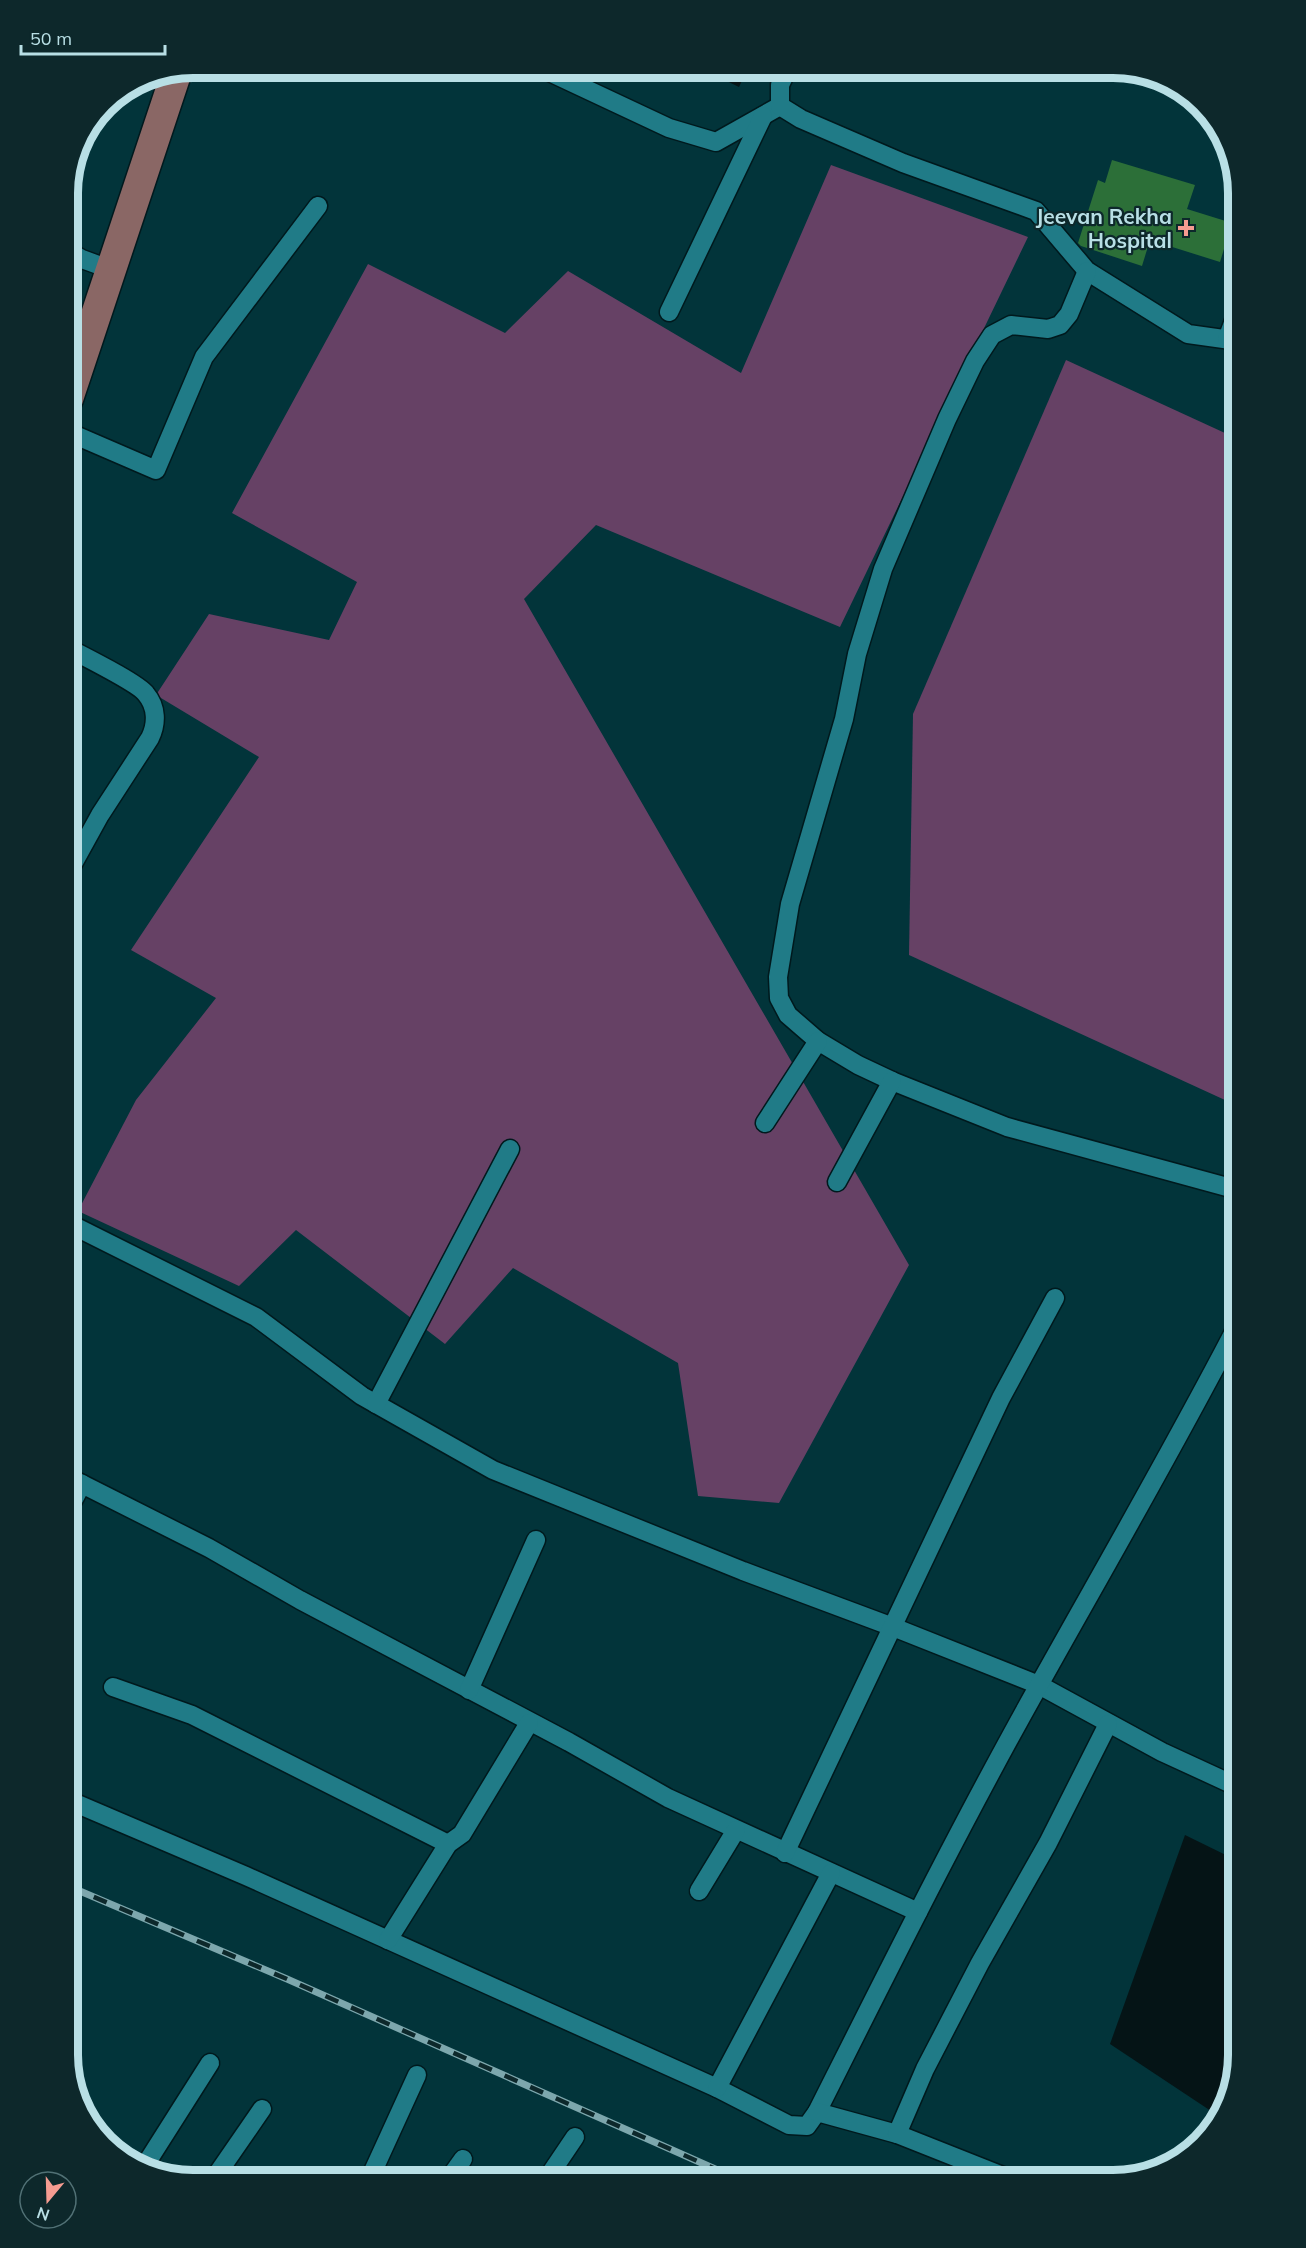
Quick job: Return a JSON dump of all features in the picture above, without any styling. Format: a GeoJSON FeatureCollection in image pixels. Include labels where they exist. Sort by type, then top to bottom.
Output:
{"type":"FeatureCollection","features":[{"type":"Feature","properties":{"kind":"main road"},"geometry":{"type":"LineString","coordinates":[[78,370],[174,80]]}},
{"type":"Feature","properties":{"kind":"street"},"geometry":{"type":"LineString","coordinates":[[563,78],[692,137],[716,142],[780,106]]}},
{"type":"Feature","properties":{"kind":"street"},"geometry":{"type":"LineString","coordinates":[[780,106],[780,85],[783,78]]}},
{"type":"Feature","properties":{"kind":"street"},"geometry":{"type":"LineString","coordinates":[[780,106],[801,119],[903,163],[1036,211],[1087,271],[1188,334],[1228,339]]}},
{"type":"Feature","properties":{"kind":"street"},"geometry":{"type":"LineString","coordinates":[[669,312],[763,116]]}},
{"type":"Feature","properties":{"kind":"street"},"geometry":{"type":"LineString","coordinates":[[78,436],[156,470],[204,357],[318,206]]}},
{"type":"Feature","properties":{"kind":"street"},"geometry":{"type":"LineString","coordinates":[[78,257],[112,270]]}},
{"type":"Feature","properties":{"kind":"street"},"geometry":{"type":"LineString","coordinates":[[1087,271],[1069,314],[1060,325],[1048,329],[1011,325],[992,335],[975,362],[947,419],[883,570],[857,654],[844,719],[790,904],[778,977],[779,998],[788,1016],[818,1041],[858,1065],[892,1081],[1007,1127],[1228,1187]]}},
{"type":"Feature","properties":{"kind":"street"},"geometry":{"type":"LineString","coordinates":[[78,654],[145,692],[153,705],[155,728],[100,815],[78,855]]}},
{"type":"Feature","properties":{"kind":"street"},"geometry":{"type":"LineString","coordinates":[[765,1123],[818,1041]]}},
{"type":"Feature","properties":{"kind":"street"},"geometry":{"type":"LineString","coordinates":[[837,1182],[892,1081]]}},
{"type":"Feature","properties":{"kind":"street"},"geometry":{"type":"LineString","coordinates":[[376,1404],[510,1149]]}},
{"type":"Feature","properties":{"kind":"street"},"geometry":{"type":"LineString","coordinates":[[78,1228],[256,1317],[376,1404],[493,1470],[743,1571],[1039,1685],[1108,1724],[1228,1782]]}},
{"type":"Feature","properties":{"kind":"street"},"geometry":{"type":"LineString","coordinates":[[785,1853],[1000,1398],[1055,1298]]}},
{"type":"Feature","properties":{"kind":"street"},"geometry":{"type":"LineString","coordinates":[[78,1804],[388,1940],[717,2088],[789,2125],[807,2126],[817,2112],[918,1912],[1039,1685],[1150,1491],[1228,1345]]}},
{"type":"Feature","properties":{"kind":"street"},"geometry":{"type":"LineString","coordinates":[[78,1482],[209,1548],[300,1600],[529,1723],[569,1742],[668,1798],[918,1912]]}},
{"type":"Feature","properties":{"kind":"street"},"geometry":{"type":"LineString","coordinates":[[470,1690],[536,1540]]}},
{"type":"Feature","properties":{"kind":"street"},"geometry":{"type":"LineString","coordinates":[[113,1687],[192,1715],[448,1844]]}},
{"type":"Feature","properties":{"kind":"street"},"geometry":{"type":"LineString","coordinates":[[388,1940],[448,1844],[462,1834],[529,1723]]}},
{"type":"Feature","properties":{"kind":"street"},"geometry":{"type":"LineString","coordinates":[[897,2134],[925,2069],[980,1963],[1048,1843],[1108,1724]]}},
{"type":"Feature","properties":{"kind":"street"},"geometry":{"type":"LineString","coordinates":[[699,1891],[736,1830]]}},
{"type":"Feature","properties":{"kind":"street"},"geometry":{"type":"LineString","coordinates":[[717,2088],[831,1873]]}},
{"type":"Feature","properties":{"kind":"street"},"geometry":{"type":"LineString","coordinates":[[148,2160],[210,2063]]}},
{"type":"Feature","properties":{"kind":"street"},"geometry":{"type":"LineString","coordinates":[[374,2170],[417,2075]]}},
{"type":"Feature","properties":{"kind":"street"},"geometry":{"type":"LineString","coordinates":[[220,2170],[262,2109]]}},
{"type":"Feature","properties":{"kind":"street"},"geometry":{"type":"LineString","coordinates":[[817,2112],[897,2134],[988,2170]]}},
{"type":"Feature","properties":{"kind":"street"},"geometry":{"type":"LineString","coordinates":[[553,2170],[575,2137]]}},
{"type":"Feature","properties":{"kind":"street"},"geometry":{"type":"LineString","coordinates":[[455,2170],[463,2159]]}},
{"type":"Feature","properties":{"kind":"shaded area"},"geometry":{"type":"Polygon","coordinates":[[[721,78],[743,78],[739,87],[721,78]]]}},
{"type":"Feature","properties":{"kind":"shaded area"},"geometry":{"type":"Polygon","coordinates":[[[831,165],[1028,237],[840,627],[596,525],[524,599],[909,1265],[779,1503],[698,1496],[678,1363],[513,1268],[445,1344],[296,1230],[239,1286],[78,1211],[136,1100],[216,998],[131,950],[259,757],[156,695],[209,614],[329,640],[357,582],[232,513],[368,264],[505,333],[568,271],[741,373],[831,165]]]}},
{"type":"Feature","properties":{"kind":"shaded area"},"geometry":{"type":"Polygon","coordinates":[[[1066,360],[1228,434],[1228,1101],[909,955],[913,714],[1066,360]]]}},
{"type":"Feature","properties":{"kind":"shaded area"},"geometry":{"type":"Polygon","coordinates":[[[1185,1835],[1228,1856],[1228,2055],[1224,2085],[1213,2112],[1110,2044],[1185,1835]]]}},
{"type":"Feature","properties":{"kind":"building"},"geometry":{"type":"Polygon","coordinates":[[[1112,160],[1195,185],[1187,209],[1228,222],[1228,236],[1220,262],[1150,240],[1142,266],[1081,246],[1078,243],[1098,180],[1105,183],[1112,160]]]}},
{"type":"Feature","properties":{"kind":"railway"},"geometry":{"type":"LineString","coordinates":[[78,1890],[287,1979],[717,2170]]}},
{"type":"Feature","properties":{"kind":"place","name":"Jeevan Rekha Hospital"},"geometry":{"type":"Point","coordinates":[1186,228]}}]}
